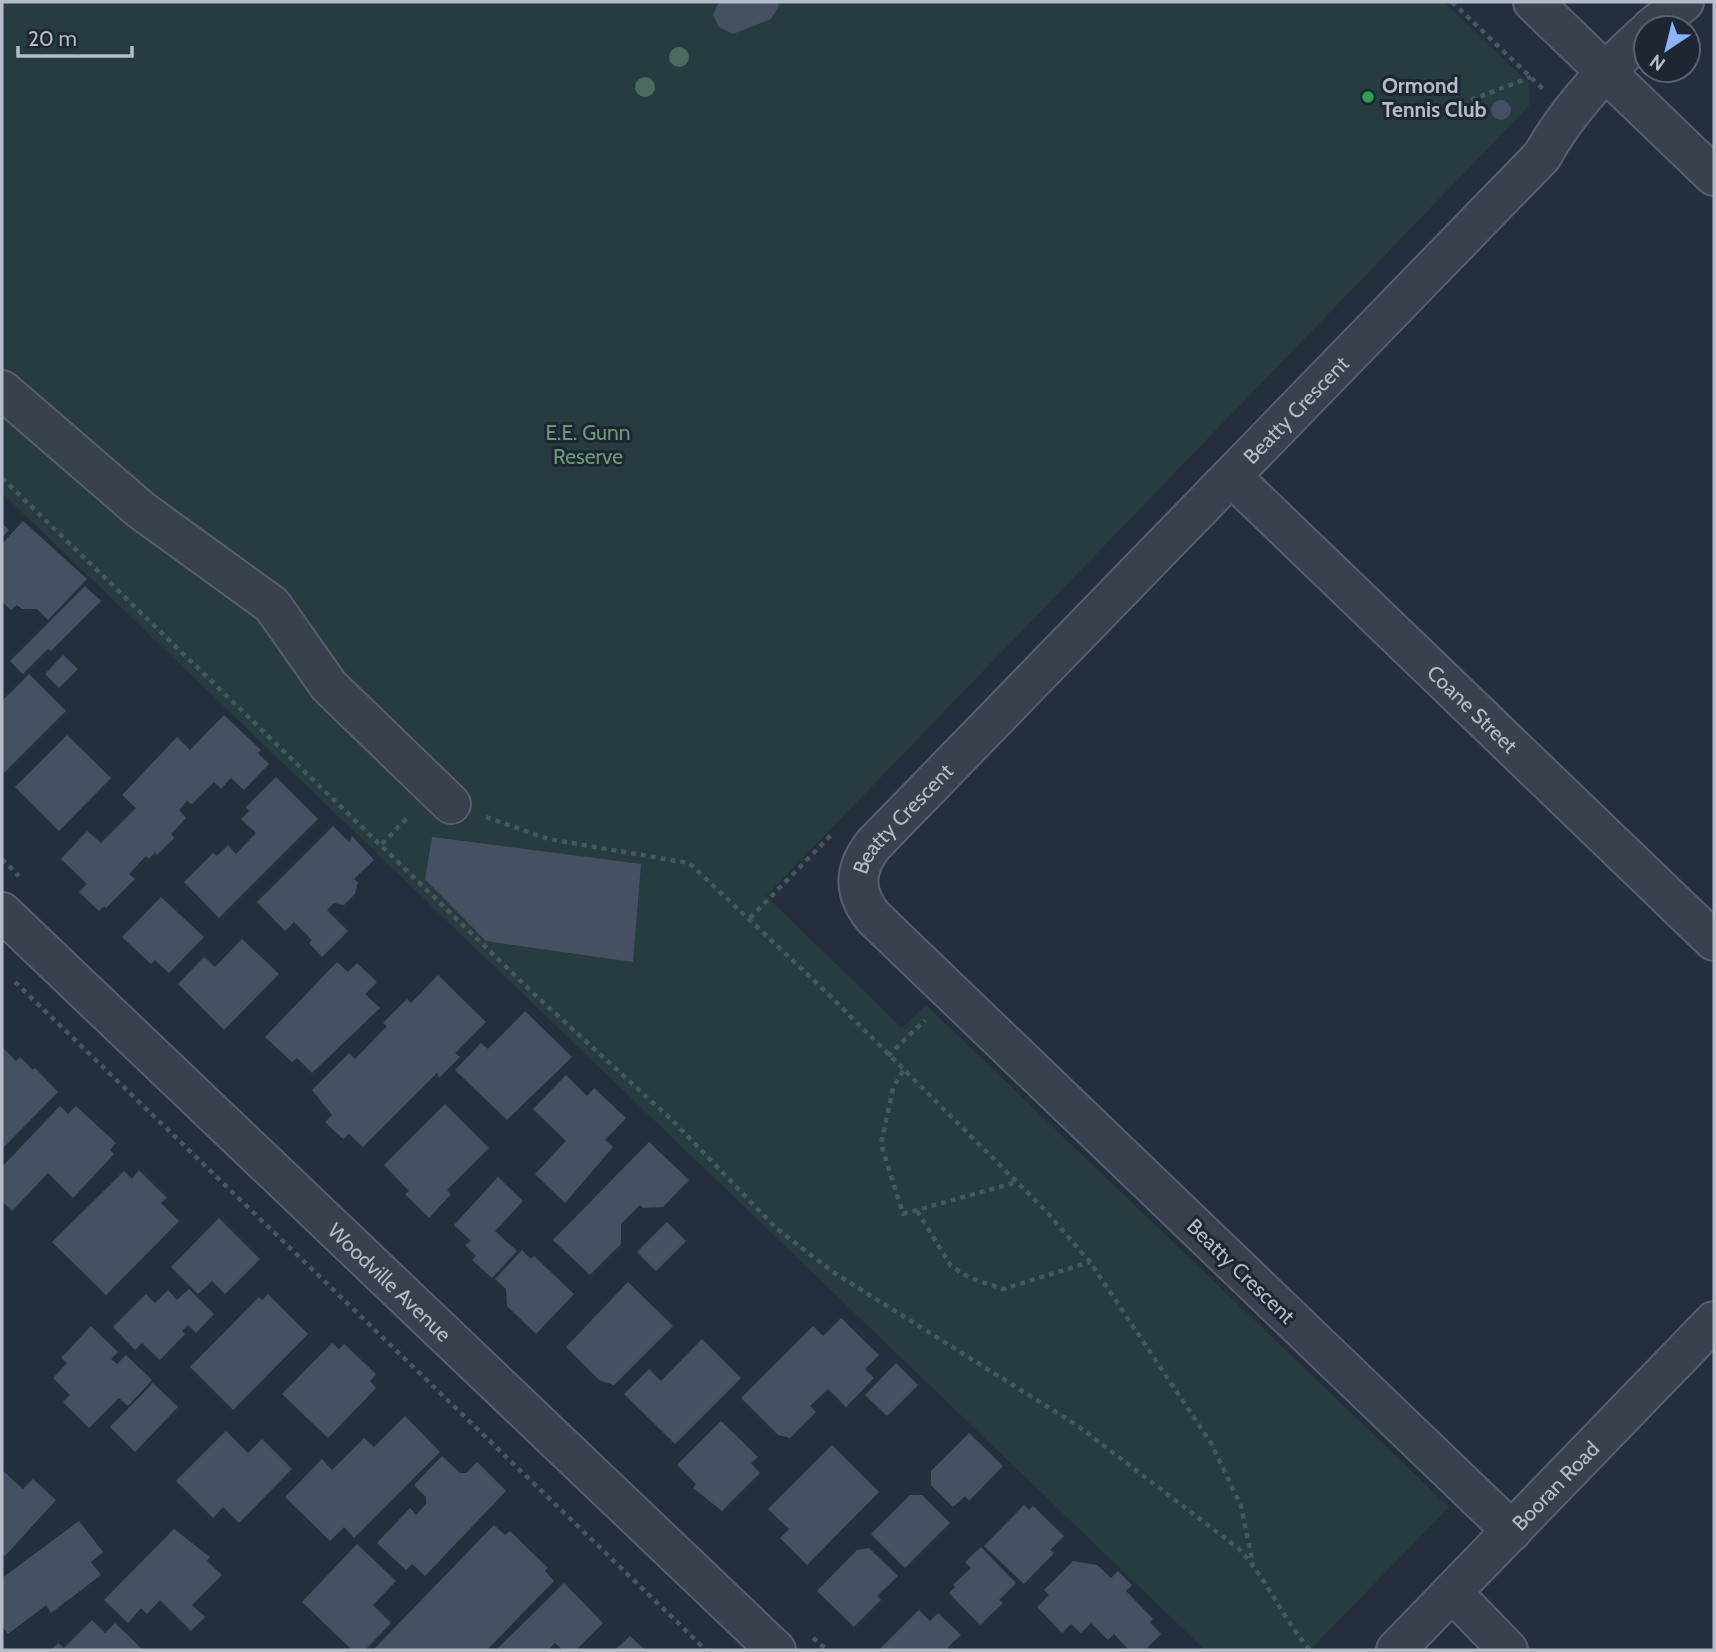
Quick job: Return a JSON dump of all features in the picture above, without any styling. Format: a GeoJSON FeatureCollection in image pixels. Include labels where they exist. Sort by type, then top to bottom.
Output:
{"type":"FeatureCollection","features":[{"type":"Feature","properties":{"kind":"street"},"geometry":{"type":"LineString","coordinates":[[1533,2],[1625,75],[1714,176]]}},
{"type":"Feature","properties":{"kind":"street"},"geometry":{"type":"LineString","coordinates":[[1669,14],[1684,2]]}},
{"type":"Feature","properties":{"kind":"street","name":"Beatty Crescent"},"geometry":{"type":"LineString","coordinates":[[1511,1531],[951,993],[863,905],[858,892],[858,879],[866,854],[1542,156],[1572,138],[1625,75]]}},
{"type":"Feature","properties":{"kind":"street"},"geometry":{"type":"LineString","coordinates":[[2,390],[141,510],[272,606],[329,686],[451,804]]}},
{"type":"Feature","properties":{"kind":"street","name":"Coane Street"},"geometry":{"type":"LineString","coordinates":[[1232,477],[1714,941]]}},
{"type":"Feature","properties":{"kind":"street","name":"Woodville Avenue"},"geometry":{"type":"LineString","coordinates":[[2,912],[776,1650]]}},
{"type":"Feature","properties":{"kind":"street","name":"Booran Road"},"geometry":{"type":"LineString","coordinates":[[1396,1650],[1714,1321]]}},
{"type":"Feature","properties":{"kind":"street"},"geometry":{"type":"LineString","coordinates":[[1443,1601],[1480,1650]]}},
{"type":"Feature","properties":{"kind":"street"},"geometry":{"type":"LineString","coordinates":[[1443,1601],[1508,1650]]}},
{"type":"Feature","properties":{"kind":"path"},"geometry":{"type":"LineString","coordinates":[[1452,2],[1548,94]]}},
{"type":"Feature","properties":{"kind":"path"},"geometry":{"type":"LineString","coordinates":[[1471,100],[1531,77]]}},
{"type":"Feature","properties":{"kind":"path"},"geometry":{"type":"LineString","coordinates":[[2,478],[533,993],[672,1120],[776,1228],[803,1250],[1078,1426],[1238,1548],[1253,1564],[1291,1628],[1310,1650]]}},
{"type":"Feature","properties":{"kind":"path"},"geometry":{"type":"LineString","coordinates":[[383,845],[408,817],[451,804],[548,839],[689,863],[820,986],[902,1071],[1017,1182],[1090,1262],[1211,1443],[1241,1506],[1253,1564]]}},
{"type":"Feature","properties":{"kind":"path"},"geometry":{"type":"LineString","coordinates":[[12,979],[706,1650]]}},
{"type":"Feature","properties":{"kind":"path"},"geometry":{"type":"LineString","coordinates":[[888,1056],[951,993]]}},
{"type":"Feature","properties":{"kind":"path"},"geometry":{"type":"LineString","coordinates":[[902,1071],[893,1088],[881,1144],[903,1214],[1017,1182]]}},
{"type":"Feature","properties":{"kind":"path"},"geometry":{"type":"LineString","coordinates":[[917,1210],[951,1266],[970,1278],[1003,1289],[1090,1262]]}},
{"type":"Feature","properties":{"kind":"green space","name":"E.E. Gunn Reserve"},"geometry":{"type":"Polygon","coordinates":[[[2,2],[1444,2],[1529,83],[1529,106],[766,896],[902,1028],[926,1005],[1449,1507],[1310,1650],[1205,1650],[2,493],[2,2]]]}},
{"type":"Feature","properties":{"kind":"building"},"geometry":{"type":"Polygon","coordinates":[[[719,2],[777,2],[779,6],[771,19],[733,34],[719,27],[713,15],[719,2]]]}},
{"type":"Feature","properties":{"kind":"building"},"geometry":{"type":"Polygon","coordinates":[[[1501,100],[1508,103],[1511,110],[1508,117],[1501,120],[1494,117],[1491,110],[1494,103],[1501,100]]]}},
{"type":"Feature","properties":{"kind":"building"},"geometry":{"type":"Polygon","coordinates":[[[23,521],[87,579],[48,620],[37,609],[22,609],[17,605],[11,610],[2,602],[2,544],[23,521]]]}},
{"type":"Feature","properties":{"kind":"building"},"geometry":{"type":"Polygon","coordinates":[[[2,523],[9,530],[2,538],[2,523]]]}},
{"type":"Feature","properties":{"kind":"building"},"geometry":{"type":"Polygon","coordinates":[[[85,586],[101,601],[51,651],[48,649],[23,674],[10,661],[85,586]]]}},
{"type":"Feature","properties":{"kind":"building"},"geometry":{"type":"Polygon","coordinates":[[[63,655],[78,669],[59,688],[45,674],[63,655]]]}},
{"type":"Feature","properties":{"kind":"building"},"geometry":{"type":"Polygon","coordinates":[[[29,674],[66,711],[2,775],[2,701],[29,674]]]}},
{"type":"Feature","properties":{"kind":"building"},"geometry":{"type":"Polygon","coordinates":[[[224,715],[261,750],[258,753],[269,764],[244,790],[231,778],[221,789],[214,782],[192,804],[187,801],[179,810],[186,818],[171,834],[174,838],[157,855],[155,852],[149,859],[146,856],[129,874],[135,879],[106,908],[104,906],[99,911],[79,892],[87,884],[61,859],[87,831],[101,843],[136,808],[122,795],[177,737],[190,750],[224,715]]]}},
{"type":"Feature","properties":{"kind":"building"},"geometry":{"type":"Polygon","coordinates":[[[67,735],[111,778],[59,831],[15,787],[67,735]]]}},
{"type":"Feature","properties":{"kind":"building"},"geometry":{"type":"Polygon","coordinates":[[[276,777],[318,819],[219,918],[184,882],[213,853],[217,856],[228,845],[236,854],[256,833],[241,819],[249,811],[246,807],[276,777]]]}},
{"type":"Feature","properties":{"kind":"building"},"geometry":{"type":"Polygon","coordinates":[[[333,826],[349,842],[352,836],[374,860],[354,879],[358,882],[355,894],[344,905],[334,903],[327,910],[348,931],[322,957],[309,943],[312,940],[294,922],[285,931],[257,902],[333,826]]]}},
{"type":"Feature","properties":{"kind":"building"},"geometry":{"type":"Polygon","coordinates":[[[432,837],[641,864],[633,962],[486,941],[425,879],[432,837]]]}},
{"type":"Feature","properties":{"kind":"building"},"geometry":{"type":"Polygon","coordinates":[[[161,897],[204,937],[169,973],[155,960],[151,964],[122,937],[161,897]]]}},
{"type":"Feature","properties":{"kind":"building"},"geometry":{"type":"Polygon","coordinates":[[[242,939],[279,974],[224,1030],[178,984],[204,957],[215,967],[242,939]]]}},
{"type":"Feature","properties":{"kind":"building"},"geometry":{"type":"Polygon","coordinates":[[[337,962],[348,972],[357,963],[377,982],[365,994],[380,1008],[312,1073],[297,1058],[292,1062],[265,1037],[337,962]]]}},
{"type":"Feature","properties":{"kind":"building"},"geometry":{"type":"Polygon","coordinates":[[[438,975],[486,1022],[455,1053],[460,1057],[439,1078],[437,1073],[363,1147],[349,1134],[343,1139],[325,1122],[332,1115],[312,1090],[349,1053],[355,1059],[387,1026],[383,1023],[407,999],[411,1003],[438,975]]]}},
{"type":"Feature","properties":{"kind":"building"},"geometry":{"type":"Polygon","coordinates":[[[525,1011],[572,1057],[507,1120],[455,1070],[481,1043],[488,1049],[525,1011]]]}},
{"type":"Feature","properties":{"kind":"building"},"geometry":{"type":"Polygon","coordinates":[[[2,1047],[16,1061],[20,1057],[33,1070],[35,1068],[58,1092],[2,1149],[2,1047]]]}},
{"type":"Feature","properties":{"kind":"building"},"geometry":{"type":"Polygon","coordinates":[[[566,1075],[587,1096],[594,1088],[626,1118],[605,1140],[613,1147],[565,1203],[535,1174],[566,1141],[533,1109],[566,1075]]]}},
{"type":"Feature","properties":{"kind":"building"},"geometry":{"type":"Polygon","coordinates":[[[445,1104],[489,1148],[447,1190],[451,1194],[429,1218],[405,1194],[409,1191],[384,1165],[445,1104]]]}},
{"type":"Feature","properties":{"kind":"building"},"geometry":{"type":"Polygon","coordinates":[[[60,1106],[68,1114],[76,1106],[116,1143],[110,1150],[114,1154],[73,1198],[48,1173],[12,1211],[2,1201],[2,1167],[60,1106]]]}},
{"type":"Feature","properties":{"kind":"building"},"geometry":{"type":"Polygon","coordinates":[[[649,1142],[689,1180],[663,1207],[643,1208],[640,1205],[621,1224],[621,1244],[590,1275],[553,1240],[649,1142]]]}},
{"type":"Feature","properties":{"kind":"building"},"geometry":{"type":"Polygon","coordinates":[[[139,1170],[167,1198],[161,1203],[179,1221],[106,1295],[52,1242],[124,1171],[132,1179],[139,1170]]]}},
{"type":"Feature","properties":{"kind":"building"},"geometry":{"type":"Polygon","coordinates":[[[498,1177],[523,1201],[495,1231],[517,1251],[492,1278],[472,1260],[476,1256],[465,1245],[471,1241],[454,1225],[498,1177]]]}},
{"type":"Feature","properties":{"kind":"building"},"geometry":{"type":"Polygon","coordinates":[[[219,1218],[260,1259],[225,1294],[212,1281],[198,1294],[171,1267],[219,1218]]]}},
{"type":"Feature","properties":{"kind":"building"},"geometry":{"type":"Polygon","coordinates":[[[667,1222],[686,1241],[656,1271],[637,1252],[667,1222]]]}},
{"type":"Feature","properties":{"kind":"building"},"geometry":{"type":"Polygon","coordinates":[[[522,1250],[531,1259],[534,1256],[574,1294],[536,1334],[507,1306],[506,1289],[495,1279],[522,1250]]]}},
{"type":"Feature","properties":{"kind":"building"},"geometry":{"type":"Polygon","coordinates":[[[628,1282],[673,1326],[614,1385],[599,1380],[566,1347],[628,1282]]]}},
{"type":"Feature","properties":{"kind":"building"},"geometry":{"type":"Polygon","coordinates":[[[189,1289],[214,1314],[196,1333],[188,1325],[182,1331],[185,1334],[160,1360],[142,1343],[135,1350],[113,1327],[146,1294],[155,1303],[168,1290],[177,1300],[189,1289]]]}},
{"type":"Feature","properties":{"kind":"building"},"geometry":{"type":"Polygon","coordinates":[[[268,1294],[308,1334],[233,1410],[190,1367],[259,1297],[262,1300],[268,1294]]]}},
{"type":"Feature","properties":{"kind":"building"},"geometry":{"type":"Polygon","coordinates":[[[841,1318],[879,1355],[865,1369],[874,1378],[846,1407],[828,1389],[810,1406],[816,1412],[790,1438],[778,1435],[741,1398],[813,1326],[823,1336],[841,1318]]]}},
{"type":"Feature","properties":{"kind":"building"},"geometry":{"type":"Polygon","coordinates":[[[91,1326],[118,1352],[111,1359],[117,1364],[126,1355],[152,1380],[128,1406],[119,1398],[89,1428],[63,1402],[70,1395],[53,1378],[67,1363],[61,1358],[91,1326]]]}},
{"type":"Feature","properties":{"kind":"building"},"geometry":{"type":"Polygon","coordinates":[[[702,1339],[741,1378],[675,1444],[624,1394],[649,1369],[661,1381],[702,1339]]]}},
{"type":"Feature","properties":{"kind":"building"},"geometry":{"type":"Polygon","coordinates":[[[332,1343],[339,1349],[344,1344],[376,1374],[370,1381],[376,1388],[328,1438],[282,1394],[332,1343]]]}},
{"type":"Feature","properties":{"kind":"building"},"geometry":{"type":"Polygon","coordinates":[[[896,1363],[918,1385],[887,1416],[865,1395],[896,1363]]]}},
{"type":"Feature","properties":{"kind":"building"},"geometry":{"type":"Polygon","coordinates":[[[153,1383],[178,1407],[135,1452],[110,1427],[153,1383]]]}},
{"type":"Feature","properties":{"kind":"building"},"geometry":{"type":"Polygon","coordinates":[[[405,1416],[440,1452],[354,1538],[344,1527],[330,1541],[285,1497],[322,1459],[332,1470],[364,1438],[374,1447],[405,1416]]]}},
{"type":"Feature","properties":{"kind":"building"},"geometry":{"type":"Polygon","coordinates":[[[721,1421],[758,1457],[751,1463],[760,1473],[722,1511],[693,1488],[696,1484],[677,1465],[721,1421]]]}},
{"type":"Feature","properties":{"kind":"building"},"geometry":{"type":"Polygon","coordinates":[[[226,1431],[248,1453],[262,1439],[292,1469],[239,1523],[223,1507],[213,1518],[176,1481],[226,1431]]]}},
{"type":"Feature","properties":{"kind":"building"},"geometry":{"type":"Polygon","coordinates":[[[969,1433],[1003,1466],[969,1501],[965,1496],[953,1507],[931,1485],[931,1471],[969,1433]]]}},
{"type":"Feature","properties":{"kind":"building"},"geometry":{"type":"Polygon","coordinates":[[[832,1445],[879,1492],[807,1565],[780,1538],[789,1529],[768,1509],[832,1445]]]}},
{"type":"Feature","properties":{"kind":"building"},"geometry":{"type":"Polygon","coordinates":[[[442,1456],[460,1473],[466,1473],[477,1462],[506,1491],[425,1576],[412,1564],[406,1570],[377,1543],[410,1508],[416,1515],[426,1504],[426,1497],[414,1485],[442,1456]]]}},
{"type":"Feature","properties":{"kind":"building"},"geometry":{"type":"Polygon","coordinates":[[[2,1470],[23,1489],[33,1479],[56,1500],[5,1556],[2,1554],[2,1470]]]}},
{"type":"Feature","properties":{"kind":"building"},"geometry":{"type":"Polygon","coordinates":[[[910,1495],[922,1495],[950,1523],[905,1568],[871,1534],[910,1495]]]}},
{"type":"Feature","properties":{"kind":"building"},"geometry":{"type":"Polygon","coordinates":[[[1024,1505],[1029,1510],[1033,1506],[1064,1536],[1050,1550],[1054,1553],[1024,1584],[984,1546],[1024,1505]]]}},
{"type":"Feature","properties":{"kind":"building"},"geometry":{"type":"Polygon","coordinates":[[[79,1521],[103,1552],[91,1562],[101,1575],[51,1613],[46,1605],[8,1634],[2,1626],[2,1578],[79,1521]]]}},
{"type":"Feature","properties":{"kind":"building"},"geometry":{"type":"Polygon","coordinates":[[[494,1525],[505,1535],[510,1531],[548,1568],[545,1571],[554,1581],[487,1650],[373,1650],[494,1525]]]}},
{"type":"Feature","properties":{"kind":"building"},"geometry":{"type":"Polygon","coordinates":[[[174,1529],[210,1557],[207,1561],[222,1575],[192,1605],[205,1617],[191,1631],[160,1600],[147,1614],[141,1608],[128,1623],[104,1600],[174,1529]]]}},
{"type":"Feature","properties":{"kind":"building"},"geometry":{"type":"Polygon","coordinates":[[[357,1544],[396,1581],[373,1605],[391,1623],[365,1650],[352,1650],[302,1602],[357,1544]]]}},
{"type":"Feature","properties":{"kind":"building"},"geometry":{"type":"Polygon","coordinates":[[[981,1547],[1016,1583],[999,1600],[1003,1603],[980,1625],[949,1593],[955,1587],[953,1585],[971,1568],[965,1562],[981,1547]]]}},
{"type":"Feature","properties":{"kind":"building"},"geometry":{"type":"Polygon","coordinates":[[[869,1548],[898,1576],[877,1596],[881,1600],[854,1627],[817,1591],[857,1550],[869,1548]]]}},
{"type":"Feature","properties":{"kind":"building"},"geometry":{"type":"Polygon","coordinates":[[[1073,1561],[1097,1565],[1111,1578],[1118,1571],[1132,1585],[1126,1591],[1153,1619],[1150,1622],[1161,1634],[1145,1650],[1129,1650],[1114,1634],[1108,1640],[1091,1623],[1081,1633],[1071,1624],[1062,1633],[1037,1607],[1049,1595],[1044,1590],[1073,1561]]]}},
{"type":"Feature","properties":{"kind":"building"},"geometry":{"type":"Polygon","coordinates":[[[564,1583],[603,1623],[576,1650],[563,1650],[555,1643],[548,1650],[496,1650],[564,1583]]]}},
{"type":"Feature","properties":{"kind":"building"},"geometry":{"type":"Polygon","coordinates":[[[919,1610],[930,1621],[938,1613],[961,1635],[947,1648],[950,1650],[879,1650],[919,1610]]]}},
{"type":"Feature","properties":{"kind":"building"},"geometry":{"type":"Polygon","coordinates":[[[92,1620],[105,1633],[115,1623],[143,1650],[51,1650],[58,1643],[64,1648],[92,1620]]]}},
{"type":"Feature","properties":{"kind":"building"},"geometry":{"type":"Polygon","coordinates":[[[630,1636],[645,1650],[615,1650],[630,1636]]]}},
{"type":"Feature","properties":{"kind":"place","name":"Ormond Tennis Club"},"geometry":{"type":"Point","coordinates":[1368,97]}}]}
